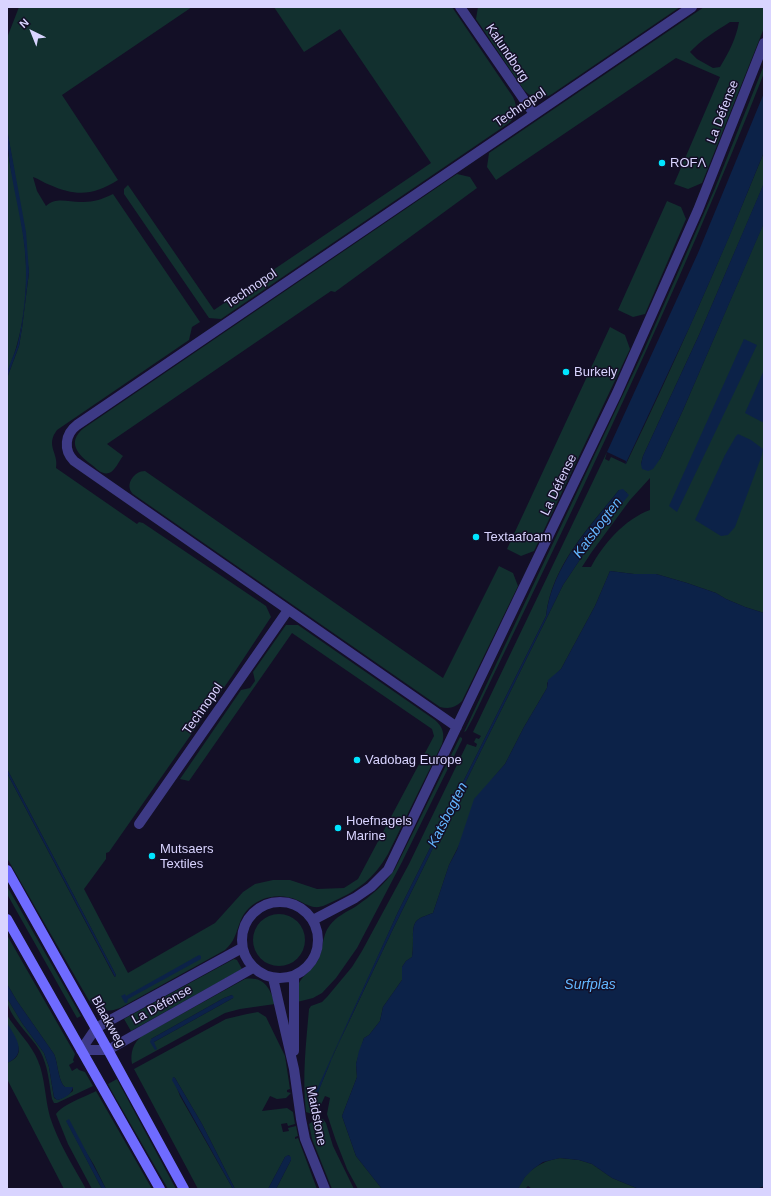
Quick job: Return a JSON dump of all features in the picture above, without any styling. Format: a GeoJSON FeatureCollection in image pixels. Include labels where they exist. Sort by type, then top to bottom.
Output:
{"type":"FeatureCollection","features":[{"type":"Feature","properties":{"kind":"main road","name":"Blaakweg"},"geometry":{"type":"LineString","coordinates":[[7,870],[184,1189]]}},
{"type":"Feature","properties":{"kind":"main road"},"geometry":{"type":"LineString","coordinates":[[7,919],[160,1189]]}},
{"type":"Feature","properties":{"kind":"street","name":"Kalundborg"},"geometry":{"type":"LineString","coordinates":[[460,7],[534,114]]}},
{"type":"Feature","properties":{"kind":"street","name":"Technopol"},"geometry":{"type":"LineString","coordinates":[[457,727],[74,461],[66,446],[67,438],[69,433],[76,425],[692,7]]}},
{"type":"Feature","properties":{"kind":"street","name":"La Défense"},"geometry":{"type":"LineString","coordinates":[[313,920],[355,898],[371,887],[388,870],[638,347],[698,210],[764,43]]}},
{"type":"Feature","properties":{"kind":"street","name":"Technopol"},"geometry":{"type":"LineString","coordinates":[[139,824],[288,610]]}},
{"type":"Feature","properties":{"kind":"street"},"geometry":{"type":"LineString","coordinates":[[276,901],[287,902],[306,912],[313,920],[318,933],[318,946],[314,959],[305,969],[294,976],[273,978],[261,974],[253,968],[246,959],[242,948],[242,932],[249,917],[256,909],[276,901]]}},
{"type":"Feature","properties":{"kind":"street","name":"La Défense"},"geometry":{"type":"LineString","coordinates":[[81,1050],[96,1028],[242,948]]}},
{"type":"Feature","properties":{"kind":"street","name":"La Défense"},"geometry":{"type":"LineString","coordinates":[[81,1050],[108,1050],[253,968]]}},
{"type":"Feature","properties":{"kind":"street","name":"Maidstone"},"geometry":{"type":"LineString","coordinates":[[294,976],[294,1069]]}},
{"type":"Feature","properties":{"kind":"street","name":"Maidstone"},"geometry":{"type":"LineString","coordinates":[[273,978],[294,1069],[305,1139],[325,1189]]}},
{"type":"Feature","properties":{"kind":"green space"},"geometry":{"type":"Polygon","coordinates":[[[19,7],[192,7],[62,95],[118,180],[101,189],[85,193],[77,193],[60,189],[33,177],[37,191],[46,206],[55,201],[95,201],[113,194],[200,322],[192,327],[189,340],[57,430],[52,441],[52,445],[56,458],[56,468],[137,524],[139,522],[143,523],[266,606],[271,617],[232,676],[109,852],[106,853],[106,859],[84,889],[128,973],[215,923],[243,892],[255,884],[273,880],[290,880],[317,889],[344,888],[358,879],[434,736],[432,729],[292,633],[189,781],[180,779],[241,690],[250,688],[255,681],[253,672],[286,625],[298,625],[435,720],[442,728],[443,734],[442,744],[388,854],[371,877],[358,888],[343,897],[319,907],[284,896],[274,896],[261,900],[252,905],[246,911],[231,944],[225,950],[120,1008],[106,1011],[95,1006],[88,999],[7,858],[7,773],[115,977],[116,975],[7,769],[7,378],[19,346],[29,272],[7,129],[7,38],[19,7]]]}},
{"type":"Feature","properties":{"kind":"green space"},"geometry":{"type":"Polygon","coordinates":[[[274,7],[452,7],[513,97],[516,104],[516,111],[514,117],[509,123],[221,319],[209,318],[124,194],[124,189],[128,185],[214,310],[431,163],[340,29],[304,52],[274,7]]]}},
{"type":"Feature","properties":{"kind":"green space"},"geometry":{"type":"Polygon","coordinates":[[[478,7],[680,7],[552,94],[537,98],[524,90],[476,19],[478,7]]]}},
{"type":"Feature","properties":{"kind":"green space"},"geometry":{"type":"Polygon","coordinates":[[[704,7],[764,7],[764,28],[702,183],[688,189],[674,184],[720,77],[676,58],[496,180],[487,167],[489,153],[704,7]],[[730,22],[714,32],[690,52],[697,59],[713,68],[720,67],[732,45],[739,22],[730,22]]]}},
{"type":"Feature","properties":{"kind":"green space"},"geometry":{"type":"Polygon","coordinates":[[[764,65],[764,73],[731,155],[661,318],[473,718],[464,732],[644,350],[715,188],[764,65]]]}},
{"type":"Feature","properties":{"kind":"green space"},"geometry":{"type":"Polygon","coordinates":[[[7,148],[25,250],[26,285],[22,322],[7,373],[7,148]]]}},
{"type":"Feature","properties":{"kind":"green space"},"geometry":{"type":"Polygon","coordinates":[[[764,152],[764,183],[699,335],[643,456],[641,464],[660,459],[683,410],[764,222],[764,613],[745,607],[716,593],[656,574],[634,574],[610,571],[595,606],[561,669],[547,683],[547,688],[524,727],[505,764],[493,778],[449,865],[433,913],[420,918],[415,923],[413,931],[412,957],[406,961],[402,967],[402,980],[383,1007],[380,1021],[369,1035],[364,1038],[356,1064],[357,1077],[342,1116],[356,1156],[382,1189],[358,1189],[347,1169],[327,1114],[330,1098],[325,1096],[318,1111],[312,1114],[306,1112],[304,1073],[309,1009],[311,1006],[322,1002],[352,967],[409,864],[467,744],[476,747],[477,744],[474,742],[476,738],[479,739],[481,736],[473,732],[607,452],[605,459],[609,461],[611,457],[626,464],[697,310],[764,152]],[[650,478],[630,500],[582,567],[591,567],[608,541],[616,533],[632,519],[650,510],[650,478]],[[619,490],[596,518],[573,548],[563,564],[549,598],[546,616],[398,912],[339,1042],[393,929],[563,585],[627,493],[623,490],[619,490]],[[331,1059],[313,1100],[310,1100],[313,1104],[331,1059]]]}},
{"type":"Feature","properties":{"kind":"green space"},"geometry":{"type":"Polygon","coordinates":[[[457,174],[470,177],[477,188],[335,292],[331,291],[107,444],[123,456],[111,472],[104,473],[100,471],[79,453],[75,443],[76,438],[84,428],[457,174]]]}},
{"type":"Feature","properties":{"kind":"green space"},"geometry":{"type":"Polygon","coordinates":[[[667,201],[681,207],[686,219],[645,314],[633,317],[618,310],[667,201]]]}},
{"type":"Feature","properties":{"kind":"green space"},"geometry":{"type":"Polygon","coordinates":[[[610,327],[625,335],[630,349],[534,551],[521,556],[507,549],[610,327]]]}},
{"type":"Feature","properties":{"kind":"green space"},"geometry":{"type":"Polygon","coordinates":[[[145,471],[443,678],[499,566],[513,573],[518,586],[462,701],[452,707],[440,707],[133,494],[130,490],[130,483],[132,479],[137,473],[145,471]]]}},
{"type":"Feature","properties":{"kind":"green space"},"geometry":{"type":"Polygon","coordinates":[[[460,737],[462,740],[402,862],[357,948],[336,978],[322,993],[313,998],[297,1002],[299,983],[317,962],[321,953],[325,934],[332,922],[372,894],[382,885],[395,869],[460,737]]]}},
{"type":"Feature","properties":{"kind":"green space"},"geometry":{"type":"Polygon","coordinates":[[[7,886],[81,1016],[77,1018],[7,894],[7,886]]]}},
{"type":"Feature","properties":{"kind":"green space"},"geometry":{"type":"Polygon","coordinates":[[[274,914],[284,914],[298,921],[305,935],[305,945],[298,959],[284,966],[274,966],[264,962],[257,955],[253,945],[253,935],[257,925],[264,918],[274,914]]]}},
{"type":"Feature","properties":{"kind":"green space"},"geometry":{"type":"Polygon","coordinates":[[[7,935],[75,1054],[73,1060],[74,1062],[69,1065],[72,1071],[77,1068],[85,1072],[93,1086],[57,1103],[54,1103],[52,1099],[48,1074],[43,1056],[11,1012],[7,998],[22,1023],[44,1053],[49,1067],[54,1098],[58,1100],[66,1096],[73,1091],[73,1087],[65,1087],[61,1081],[54,1054],[7,984],[7,935]]]}},
{"type":"Feature","properties":{"kind":"green space"},"geometry":{"type":"Polygon","coordinates":[[[234,959],[237,960],[242,969],[131,1031],[124,1019],[234,959]]]}},
{"type":"Feature","properties":{"kind":"green space"},"geometry":{"type":"Polygon","coordinates":[[[245,979],[257,979],[262,981],[271,993],[275,1004],[240,1009],[225,1013],[132,1064],[131,1056],[133,1048],[142,1036],[245,979]],[[232,995],[224,998],[151,1039],[154,1042],[233,998],[232,995]]]}},
{"type":"Feature","properties":{"kind":"green space"},"geometry":{"type":"Polygon","coordinates":[[[258,1012],[266,1017],[285,1056],[290,1089],[287,1090],[287,1092],[291,1093],[286,1098],[277,1099],[270,1096],[262,1111],[287,1108],[293,1112],[295,1124],[288,1126],[287,1123],[281,1124],[283,1132],[289,1131],[288,1128],[296,1126],[298,1136],[295,1137],[295,1139],[298,1138],[317,1189],[276,1189],[291,1160],[289,1155],[285,1157],[268,1189],[235,1189],[202,1124],[173,1077],[180,1096],[233,1189],[198,1189],[134,1069],[226,1019],[258,1012]]]}},
{"type":"Feature","properties":{"kind":"green space"},"geometry":{"type":"Polygon","coordinates":[[[7,1015],[35,1055],[42,1074],[48,1110],[53,1126],[66,1154],[86,1189],[64,1189],[7,1079],[7,1063],[14,1059],[18,1054],[19,1049],[7,1022],[7,1015]]]}},
{"type":"Feature","properties":{"kind":"green space"},"geometry":{"type":"Polygon","coordinates":[[[117,1079],[176,1189],[168,1189],[111,1090],[108,1084],[117,1079]]]}},
{"type":"Feature","properties":{"kind":"green space"},"geometry":{"type":"Polygon","coordinates":[[[96,1091],[152,1189],[106,1189],[94,1165],[66,1120],[102,1189],[92,1189],[68,1144],[56,1114],[59,1110],[69,1104],[96,1091]]]}},
{"type":"Feature","properties":{"kind":"green space"},"geometry":{"type":"Polygon","coordinates":[[[318,1118],[323,1119],[326,1123],[333,1146],[354,1189],[332,1189],[312,1139],[309,1124],[318,1118]]]}},
{"type":"Feature","properties":{"kind":"green space"},"geometry":{"type":"Polygon","coordinates":[[[560,1158],[579,1160],[592,1164],[612,1178],[639,1189],[532,1189],[528,1186],[525,1189],[518,1189],[525,1177],[534,1168],[553,1159],[560,1158]]]}},
{"type":"Feature","properties":{"kind":"water"},"geometry":{"type":"Polygon","coordinates":[[[764,93],[764,152],[691,324],[625,465],[626,461],[607,452],[698,253],[764,93]]]}},
{"type":"Feature","properties":{"kind":"water"},"geometry":{"type":"Polygon","coordinates":[[[7,129],[26,232],[29,272],[19,346],[7,378],[21,328],[25,299],[26,271],[23,235],[10,165],[7,129]]]}},
{"type":"Feature","properties":{"kind":"water"},"geometry":{"type":"Polygon","coordinates":[[[764,183],[764,223],[683,410],[660,459],[653,469],[648,471],[642,469],[641,464],[643,456],[699,335],[764,183]]]}},
{"type":"Feature","properties":{"kind":"water"},"geometry":{"type":"Polygon","coordinates":[[[744,339],[757,345],[677,512],[669,506],[744,339]]]}},
{"type":"Feature","properties":{"kind":"water"},"geometry":{"type":"Polygon","coordinates":[[[764,370],[764,423],[745,413],[764,370]]]}},
{"type":"Feature","properties":{"kind":"water"},"geometry":{"type":"Polygon","coordinates":[[[738,434],[751,440],[763,449],[762,455],[735,527],[728,535],[721,536],[695,520],[725,455],[738,434]]]}},
{"type":"Feature","properties":{"kind":"water","name":"Katsbogten"},"geometry":{"type":"Polygon","coordinates":[[[623,489],[629,495],[591,543],[563,585],[393,929],[334,1053],[313,1105],[313,1102],[310,1102],[309,1100],[312,1100],[398,912],[546,616],[550,598],[564,564],[584,533],[619,490],[623,489]]]}},
{"type":"Feature","properties":{"kind":"water","name":"Surfplas"},"geometry":{"type":"Polygon","coordinates":[[[610,571],[634,574],[656,574],[716,593],[745,607],[764,613],[764,1186],[757,1189],[639,1189],[612,1178],[592,1164],[579,1160],[560,1158],[543,1162],[533,1169],[525,1177],[518,1189],[382,1189],[356,1156],[342,1116],[357,1077],[356,1064],[359,1051],[364,1038],[369,1035],[380,1021],[383,1007],[402,980],[402,967],[406,961],[412,957],[413,931],[415,923],[420,918],[433,913],[449,865],[457,850],[474,799],[505,764],[524,727],[547,688],[548,680],[561,669],[595,606],[610,571]]]}},
{"type":"Feature","properties":{"kind":"water"},"geometry":{"type":"Polygon","coordinates":[[[7,769],[116,975],[115,977],[7,773],[7,769]]]}},
{"type":"Feature","properties":{"kind":"water"},"geometry":{"type":"Polygon","coordinates":[[[199,955],[201,956],[201,959],[128,999],[127,1003],[125,1003],[121,996],[125,994],[126,996],[199,955]]]}},
{"type":"Feature","properties":{"kind":"water"},"geometry":{"type":"Polygon","coordinates":[[[7,984],[54,1054],[61,1081],[65,1087],[73,1087],[71,1092],[62,1099],[57,1100],[54,1097],[49,1067],[44,1053],[22,1023],[7,998],[7,984]]]}},
{"type":"Feature","properties":{"kind":"water"},"geometry":{"type":"Polygon","coordinates":[[[232,995],[234,997],[233,998],[154,1042],[157,1049],[155,1050],[150,1042],[151,1039],[232,995]]]}},
{"type":"Feature","properties":{"kind":"water"},"geometry":{"type":"Polygon","coordinates":[[[7,1023],[16,1039],[19,1050],[14,1059],[7,1063],[7,1023]]]}},
{"type":"Feature","properties":{"kind":"water"},"geometry":{"type":"Polygon","coordinates":[[[173,1077],[202,1124],[235,1189],[233,1189],[172,1080],[173,1077]]]}},
{"type":"Feature","properties":{"kind":"water"},"geometry":{"type":"Polygon","coordinates":[[[69,1119],[106,1189],[102,1189],[66,1121],[69,1119]]]}},
{"type":"Feature","properties":{"kind":"water"},"geometry":{"type":"Polygon","coordinates":[[[288,1155],[291,1157],[291,1160],[276,1189],[268,1189],[285,1157],[288,1155]]]}},
{"type":"Feature","properties":{"kind":"place","name":"ROFΛ"},"geometry":{"type":"Point","coordinates":[662,163]}},
{"type":"Feature","properties":{"kind":"place","name":"Burkely"},"geometry":{"type":"Point","coordinates":[566,372]}},
{"type":"Feature","properties":{"kind":"place","name":"Textaafoam"},"geometry":{"type":"Point","coordinates":[476,537]}},
{"type":"Feature","properties":{"kind":"place","name":"Vadobag Europe"},"geometry":{"type":"Point","coordinates":[357,760]}},
{"type":"Feature","properties":{"kind":"place","name":"Hoefnagels Marine"},"geometry":{"type":"Point","coordinates":[338,828]}},
{"type":"Feature","properties":{"kind":"place","name":"Mutsaers Textiles"},"geometry":{"type":"Point","coordinates":[152,856]}}]}
